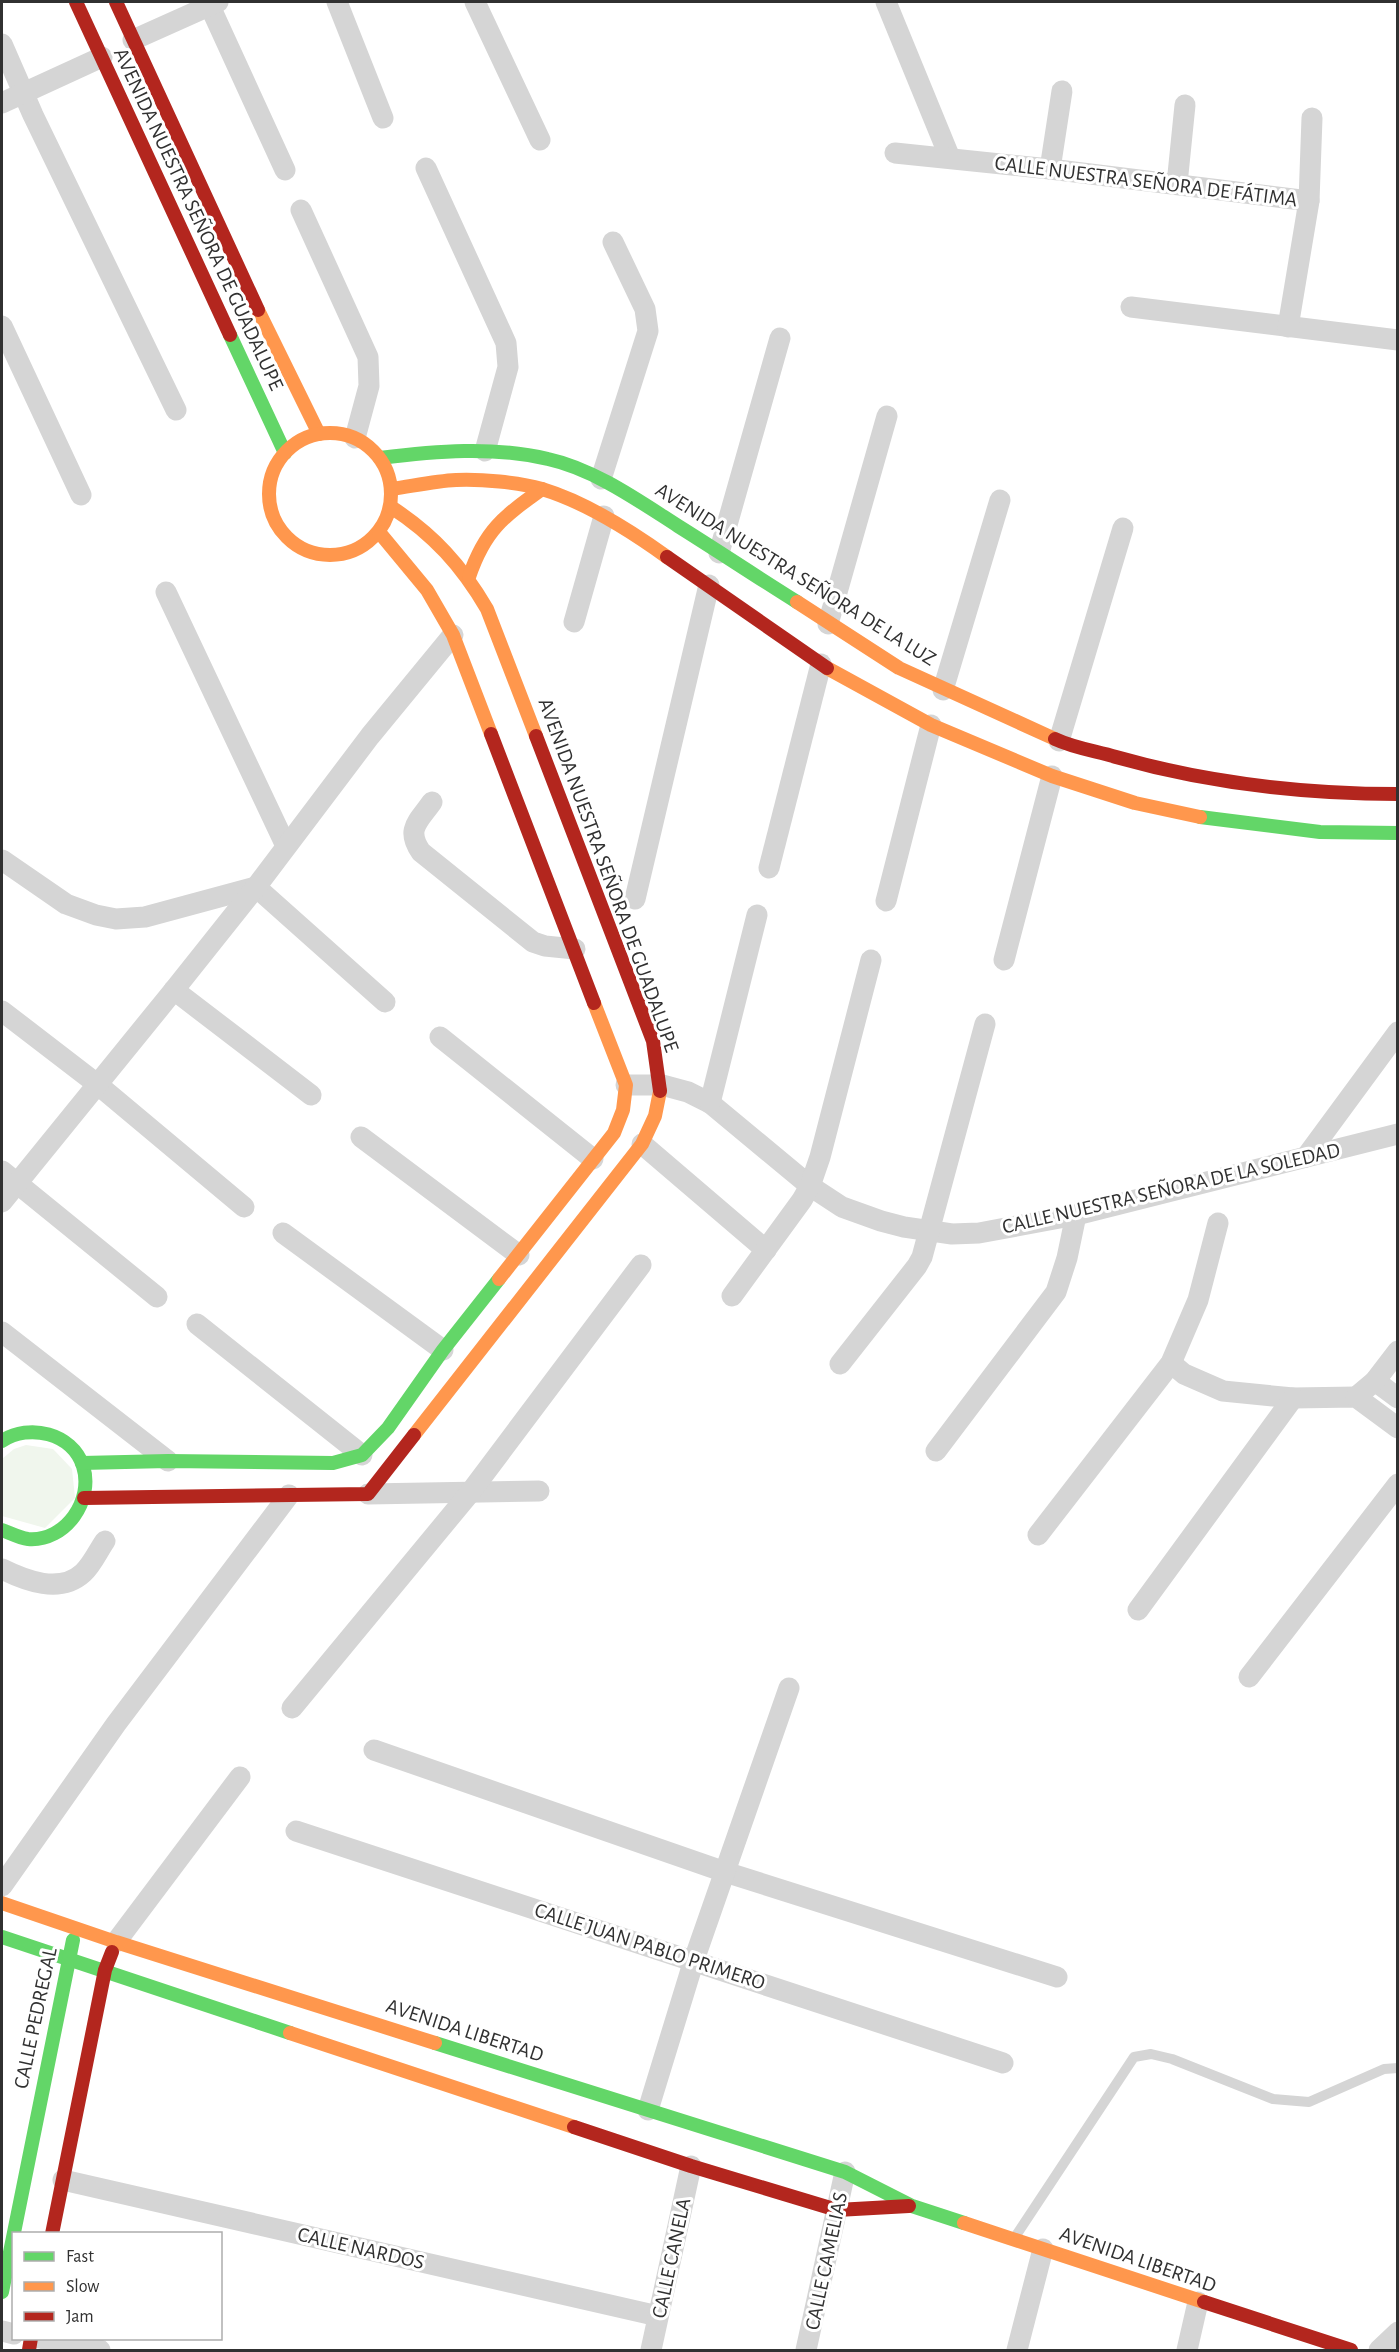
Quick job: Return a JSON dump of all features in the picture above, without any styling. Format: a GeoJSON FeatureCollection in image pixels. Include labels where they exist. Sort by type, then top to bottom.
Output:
{"type":"FeatureCollection","features":[{"type":"Feature","properties":{"kind":"street","name":"AVENIDA NUESTRA SEÑORA DE GUADALUPE"},"geometry":{"type":"LineString","coordinates":[[76,2],[285,453]]}},
{"type":"Feature","properties":{"kind":"street","name":"AVENIDA NUESTRA SEÑORA DE GUADALUPE"},"geometry":{"type":"LineString","coordinates":[[116,2],[248,290],[319,434]]}},
{"type":"Feature","properties":{"kind":"street"},"geometry":{"type":"LineString","coordinates":[[337,2],[383,118]]}},
{"type":"Feature","properties":{"kind":"street"},"geometry":{"type":"LineString","coordinates":[[475,2],[540,140]]}},
{"type":"Feature","properties":{"kind":"street"},"geometry":{"type":"LineString","coordinates":[[886,2],[950,158]]}},
{"type":"Feature","properties":{"kind":"street"},"geometry":{"type":"LineString","coordinates":[[133,40],[212,3],[285,170]]}},
{"type":"Feature","properties":{"kind":"street"},"geometry":{"type":"LineString","coordinates":[[2,44],[176,410]]}},
{"type":"Feature","properties":{"kind":"street"},"geometry":{"type":"LineString","coordinates":[[2,103],[102,57]]}},
{"type":"Feature","properties":{"kind":"street"},"geometry":{"type":"LineString","coordinates":[[1050,169],[1062,91]]}},
{"type":"Feature","properties":{"kind":"street"},"geometry":{"type":"LineString","coordinates":[[1177,184],[1185,105]]}},
{"type":"Feature","properties":{"kind":"street"},"geometry":{"type":"LineString","coordinates":[[1310,201],[1312,118]]}},
{"type":"Feature","properties":{"kind":"street","name":"CALLE NUESTRA SEÑORA DE FÁTIMA"},"geometry":{"type":"LineString","coordinates":[[895,153],[1050,169],[1310,201],[1288,327]]}},
{"type":"Feature","properties":{"kind":"street"},"geometry":{"type":"LineString","coordinates":[[426,168],[506,343],[508,367],[485,451]]}},
{"type":"Feature","properties":{"kind":"street"},"geometry":{"type":"LineString","coordinates":[[302,210],[368,357],[369,386],[355,438]]}},
{"type":"Feature","properties":{"kind":"street"},"geometry":{"type":"LineString","coordinates":[[601,479],[648,331],[645,309],[613,242]]}},
{"type":"Feature","properties":{"kind":"street"},"geometry":{"type":"LineString","coordinates":[[1131,307],[1398,340]]}},
{"type":"Feature","properties":{"kind":"street"},"geometry":{"type":"LineString","coordinates":[[2,326],[81,495]]}},
{"type":"Feature","properties":{"kind":"street"},"geometry":{"type":"LineString","coordinates":[[719,553],[780,338]]}},
{"type":"Feature","properties":{"kind":"street"},"geometry":{"type":"LineString","coordinates":[[828,624],[888,416]]}},
{"type":"Feature","properties":{"kind":"street"},"geometry":{"type":"LineString","coordinates":[[319,434],[337,434],[355,438],[369,446],[380,458],[388,473],[392,489],[391,507],[378,532],[362,545],[340,554],[314,554],[295,545],[280,531],[271,512],[269,491],[274,471],[285,453],[300,441],[319,434]]}},
{"type":"Feature","properties":{"kind":"street","name":"AVENIDA NUESTRA SEÑORA DE LA LUZ"},"geometry":{"type":"LineString","coordinates":[[380,458],[411,454],[485,451],[549,459],[601,479],[652,508],[899,668],[1059,741],[1145,765],[1213,780],[1350,794],[1398,794]]}},
{"type":"Feature","properties":{"kind":"street"},"geometry":{"type":"LineString","coordinates":[[392,489],[455,480],[516,484],[542,489],[604,516],[638,536],[821,664],[931,725],[978,747],[1052,776],[1134,803],[1212,819],[1320,832],[1398,833]]}},
{"type":"Feature","properties":{"kind":"street"},"geometry":{"type":"LineString","coordinates":[[469,577],[476,554],[486,536],[504,515],[542,489]]}},
{"type":"Feature","properties":{"kind":"street"},"geometry":{"type":"LineString","coordinates":[[943,690],[1000,500]]}},
{"type":"Feature","properties":{"kind":"street","name":"AVENIDA NUESTRA SEÑORA DE GUADALUPE"},"geometry":{"type":"LineString","coordinates":[[368,1494],[642,1144],[654,1120],[660,1102],[662,1085],[649,1030],[487,609],[469,577],[443,545],[415,521],[391,507]]}},
{"type":"Feature","properties":{"kind":"street"},"geometry":{"type":"LineString","coordinates":[[574,622],[604,516]]}},
{"type":"Feature","properties":{"kind":"street"},"geometry":{"type":"LineString","coordinates":[[1059,741],[1123,528]]}},
{"type":"Feature","properties":{"kind":"street"},"geometry":{"type":"LineString","coordinates":[[82,1463],[168,1461],[333,1463],[362,1455],[387,1428],[444,1350],[614,1133],[626,1103],[626,1085],[453,635],[427,590],[378,532]]}},
{"type":"Feature","properties":{"kind":"street"},"geometry":{"type":"LineString","coordinates":[[635,899],[709,585]]}},
{"type":"Feature","properties":{"kind":"street"},"geometry":{"type":"LineString","coordinates":[[166,592],[286,846]]}},
{"type":"Feature","properties":{"kind":"street"},"geometry":{"type":"LineString","coordinates":[[2,1202],[9,1177],[97,1084],[256,887],[370,736],[453,635]]}},
{"type":"Feature","properties":{"kind":"street"},"geometry":{"type":"LineString","coordinates":[[769,868],[821,664]]}},
{"type":"Feature","properties":{"kind":"street"},"geometry":{"type":"LineString","coordinates":[[886,901],[931,725]]}},
{"type":"Feature","properties":{"kind":"street"},"geometry":{"type":"LineString","coordinates":[[1004,960],[1052,776]]}},
{"type":"Feature","properties":{"kind":"street"},"geometry":{"type":"LineString","coordinates":[[432,802],[414,828],[412,837],[421,852],[533,942],[545,946],[575,949]]}},
{"type":"Feature","properties":{"kind":"street"},"geometry":{"type":"LineString","coordinates":[[2,860],[66,904],[116,920],[145,917],[256,887]]}},
{"type":"Feature","properties":{"kind":"street"},"geometry":{"type":"LineString","coordinates":[[256,887],[385,1002]]}},
{"type":"Feature","properties":{"kind":"street"},"geometry":{"type":"LineString","coordinates":[[710,1103],[757,915]]}},
{"type":"Feature","properties":{"kind":"street"},"geometry":{"type":"LineString","coordinates":[[732,1296],[810,1186],[820,1157],[870,960]]}},
{"type":"Feature","properties":{"kind":"street"},"geometry":{"type":"LineString","coordinates":[[174,990],[311,1095]]}},
{"type":"Feature","properties":{"kind":"street"},"geometry":{"type":"LineString","coordinates":[[2,1011],[97,1084],[244,1207]]}},
{"type":"Feature","properties":{"kind":"street"},"geometry":{"type":"LineString","coordinates":[[840,1365],[917,1266],[930,1232],[985,1024]]}},
{"type":"Feature","properties":{"kind":"street"},"geometry":{"type":"LineString","coordinates":[[1306,1157],[1398,1032]]}},
{"type":"Feature","properties":{"kind":"street"},"geometry":{"type":"LineString","coordinates":[[440,1037],[593,1159]]}},
{"type":"Feature","properties":{"kind":"street","name":"CALLE NUESTRA SEÑORA DE LA SOLEDAD"},"geometry":{"type":"LineString","coordinates":[[626,1085],[662,1085],[688,1092],[710,1103],[828,1199],[881,1221],[930,1232],[979,1233],[1076,1215],[1398,1134]]}},
{"type":"Feature","properties":{"kind":"street"},"geometry":{"type":"LineString","coordinates":[[361,1137],[519,1255]]}},
{"type":"Feature","properties":{"kind":"street"},"geometry":{"type":"LineString","coordinates":[[642,1144],[766,1250]]}},
{"type":"Feature","properties":{"kind":"street"},"geometry":{"type":"LineString","coordinates":[[9,1177],[157,1297]]}},
{"type":"Feature","properties":{"kind":"street"},"geometry":{"type":"LineString","coordinates":[[936,1450],[1056,1292],[1067,1258],[1076,1215]]}},
{"type":"Feature","properties":{"kind":"street"},"geometry":{"type":"LineString","coordinates":[[1038,1534],[1171,1363],[1198,1300],[1218,1223]]}},
{"type":"Feature","properties":{"kind":"street"},"geometry":{"type":"LineString","coordinates":[[283,1233],[444,1350]]}},
{"type":"Feature","properties":{"kind":"street"},"geometry":{"type":"LineString","coordinates":[[292,1708],[469,1494],[641,1265]]}},
{"type":"Feature","properties":{"kind":"street"},"geometry":{"type":"LineString","coordinates":[[197,1324],[362,1455]]}},
{"type":"Feature","properties":{"kind":"street"},"geometry":{"type":"LineString","coordinates":[[2,1332],[168,1461]]}},
{"type":"Feature","properties":{"kind":"street"},"geometry":{"type":"LineString","coordinates":[[1356,1397],[1375,1381],[1398,1351]]}},
{"type":"Feature","properties":{"kind":"street"},"geometry":{"type":"LineString","coordinates":[[1171,1363],[1185,1374],[1223,1391],[1293,1398],[1356,1397],[1398,1428]]}},
{"type":"Feature","properties":{"kind":"street"},"geometry":{"type":"LineString","coordinates":[[1375,1381],[1398,1398]]}},
{"type":"Feature","properties":{"kind":"street"},"geometry":{"type":"LineString","coordinates":[[1138,1610],[1293,1398]]}},
{"type":"Feature","properties":{"kind":"street"},"geometry":{"type":"LineString","coordinates":[[2,1530],[12,1542],[50,1536],[65,1528],[77,1514],[84,1498],[86,1480],[82,1463],[72,1448],[58,1437],[41,1431],[32,1431],[3,1438]]}},
{"type":"Feature","properties":{"kind":"street"},"geometry":{"type":"LineString","coordinates":[[1249,1677],[1398,1484]]}},
{"type":"Feature","properties":{"kind":"street"},"geometry":{"type":"LineString","coordinates":[[84,1498],[469,1494],[539,1491]]}},
{"type":"Feature","properties":{"kind":"street"},"geometry":{"type":"LineString","coordinates":[[2,1886],[116,1724],[290,1495]]}},
{"type":"Feature","properties":{"kind":"street"},"geometry":{"type":"LineString","coordinates":[[2,1569],[47,1584],[67,1584],[83,1573],[105,1542]]}},
{"type":"Feature","properties":{"kind":"street"},"geometry":{"type":"LineString","coordinates":[[648,2110],[694,1960],[789,1688]]}},
{"type":"Feature","properties":{"kind":"street"},"geometry":{"type":"LineString","coordinates":[[374,1750],[725,1872],[1057,1977]]}},
{"type":"Feature","properties":{"kind":"street"},"geometry":{"type":"LineString","coordinates":[[52,2232],[105,1970],[116,1942],[240,1777]]}},
{"type":"Feature","properties":{"kind":"street","name":"CALLE JUAN PABLO PRIMERO"},"geometry":{"type":"LineString","coordinates":[[296,1831],[1003,2063]]}},
{"type":"Feature","properties":{"kind":"street","name":"AVENIDA LIBERTAD"},"geometry":{"type":"LineString","coordinates":[[2,1903],[116,1942],[845,2172],[912,2206],[1014,2238],[1198,2302],[1351,2350]]}},
{"type":"Feature","properties":{"kind":"street","name":"CALLE PEDREGAL"},"geometry":{"type":"LineString","coordinates":[[14,2232],[68,1959],[76,1929]]}},
{"type":"Feature","properties":{"kind":"street","name":"AVENIDA LIBERTAD"},"geometry":{"type":"LineString","coordinates":[[2,1937],[691,2166],[837,2210],[912,2206]]}},
{"type":"Feature","properties":{"kind":"street","name":"CALLE CANELA"},"geometry":{"type":"LineString","coordinates":[[651,2350],[691,2166]]}},
{"type":"Feature","properties":{"kind":"street","name":"CALLE CAMELIAS"},"geometry":{"type":"LineString","coordinates":[[806,2350],[845,2172]]}},
{"type":"Feature","properties":{"kind":"street","name":"CALLE NARDOS"},"geometry":{"type":"LineString","coordinates":[[63,2180],[658,2316]]}},
{"type":"Feature","properties":{"kind":"street","name":"CALLE PEDREGAL"},"geometry":{"type":"LineString","coordinates":[[2,2292],[12,2242]]}},
{"type":"Feature","properties":{"kind":"street"},"geometry":{"type":"LineString","coordinates":[[1017,2350],[1043,2249]]}},
{"type":"Feature","properties":{"kind":"street"},"geometry":{"type":"LineString","coordinates":[[1187,2350],[1198,2302]]}},
{"type":"Feature","properties":{"kind":"street"},"geometry":{"type":"LineString","coordinates":[[1379,2350],[1398,2332]]}},
{"type":"Feature","properties":{"kind":"street"},"geometry":{"type":"LineString","coordinates":[[49,2340],[100,2350]]}},
{"type":"Feature","properties":{"kind":"lane"},"geometry":{"type":"LineString","coordinates":[[1014,2238],[1134,2057],[1151,2054],[1273,2099],[1309,2102],[1384,2069],[1398,2068]]}},
{"type":"Feature","properties":{"kind":"shaded area"},"geometry":{"type":"Polygon","coordinates":[[[26,1445],[53,1449],[72,1469],[75,1498],[45,1528],[2,1516],[2,1459],[14,1449],[26,1445]]]}},
{"type":"Feature","properties":{"kind":"traffic: fast"},"geometry":{"type":"LineString","coordinates":[[230,335],[285,453]]}},
{"type":"Feature","properties":{"kind":"traffic: fast"},"geometry":{"type":"LineString","coordinates":[[380,458],[422,453],[486,451],[528,455],[565,464],[599,478],[632,496],[797,602]]}},
{"type":"Feature","properties":{"kind":"traffic: fast"},"geometry":{"type":"LineString","coordinates":[[1200,817],[1320,832],[1398,833]]}},
{"type":"Feature","properties":{"kind":"traffic: fast"},"geometry":{"type":"LineString","coordinates":[[82,1463],[168,1461],[333,1463],[362,1455],[388,1428],[443,1350],[499,1279]]}},
{"type":"Feature","properties":{"kind":"traffic: fast"},"geometry":{"type":"LineString","coordinates":[[2,1441],[24,1433],[37,1432],[60,1439],[77,1455],[83,1466],[85,1479],[84,1492],[74,1516],[54,1534],[28,1539],[2,1530]]}},
{"type":"Feature","properties":{"kind":"traffic: fast"},"geometry":{"type":"LineString","coordinates":[[2,1937],[290,2033]]}},
{"type":"Feature","properties":{"kind":"traffic: fast"},"geometry":{"type":"LineString","coordinates":[[14,2232],[73,1940]]}},
{"type":"Feature","properties":{"kind":"traffic: fast"},"geometry":{"type":"LineString","coordinates":[[435,2043],[845,2172],[912,2206],[964,2223]]}},
{"type":"Feature","properties":{"kind":"traffic: fast"},"geometry":{"type":"LineString","coordinates":[[2,2292],[12,2242]]}},
{"type":"Feature","properties":{"kind":"traffic: slow"},"geometry":{"type":"LineString","coordinates":[[258,310],[319,434]]}},
{"type":"Feature","properties":{"kind":"traffic: slow"},"geometry":{"type":"LineString","coordinates":[[330,433],[353,438],[364,443],[373,451],[381,460],[386,471],[391,494],[386,517],[381,528],[373,537],[364,545],[353,550],[330,555],[307,550],[296,545],[287,537],[279,528],[274,517],[269,494],[274,471],[279,460],[287,451],[296,443],[307,438],[330,433]]}},
{"type":"Feature","properties":{"kind":"traffic: slow"},"geometry":{"type":"LineString","coordinates":[[392,489],[440,481],[466,480],[522,484],[542,489],[591,509],[623,527],[667,557]]}},
{"type":"Feature","properties":{"kind":"traffic: slow"},"geometry":{"type":"LineString","coordinates":[[469,577],[482,547],[497,526],[516,508],[542,489]]}},
{"type":"Feature","properties":{"kind":"traffic: slow"},"geometry":{"type":"LineString","coordinates":[[391,507],[433,540],[457,565],[477,593],[487,609],[536,736]]}},
{"type":"Feature","properties":{"kind":"traffic: slow"},"geometry":{"type":"LineString","coordinates":[[379,532],[427,590],[453,635],[491,734]]}},
{"type":"Feature","properties":{"kind":"traffic: slow"},"geometry":{"type":"LineString","coordinates":[[797,602],[899,668],[1055,739]]}},
{"type":"Feature","properties":{"kind":"traffic: slow"},"geometry":{"type":"LineString","coordinates":[[827,668],[931,725],[1052,776],[1135,803],[1200,817]]}},
{"type":"Feature","properties":{"kind":"traffic: slow"},"geometry":{"type":"LineString","coordinates":[[499,1279],[614,1133],[623,1110],[626,1085],[594,1003]]}},
{"type":"Feature","properties":{"kind":"traffic: slow"},"geometry":{"type":"LineString","coordinates":[[414,1435],[642,1144],[655,1116],[660,1091]]}},
{"type":"Feature","properties":{"kind":"traffic: slow"},"geometry":{"type":"LineString","coordinates":[[2,1903],[116,1942],[435,2043]]}},
{"type":"Feature","properties":{"kind":"traffic: slow"},"geometry":{"type":"LineString","coordinates":[[290,2033],[574,2127]]}},
{"type":"Feature","properties":{"kind":"traffic: slow"},"geometry":{"type":"LineString","coordinates":[[964,2223],[1204,2302]]}},
{"type":"Feature","properties":{"kind":"traffic: jam"},"geometry":{"type":"LineString","coordinates":[[76,2],[230,335]]}},
{"type":"Feature","properties":{"kind":"traffic: jam"},"geometry":{"type":"LineString","coordinates":[[116,2],[258,310]]}},
{"type":"Feature","properties":{"kind":"traffic: jam"},"geometry":{"type":"LineString","coordinates":[[667,557],[827,668]]}},
{"type":"Feature","properties":{"kind":"traffic: jam"},"geometry":{"type":"LineString","coordinates":[[491,734],[594,1003]]}},
{"type":"Feature","properties":{"kind":"traffic: jam"},"geometry":{"type":"LineString","coordinates":[[536,736],[653,1041],[660,1091]]}},
{"type":"Feature","properties":{"kind":"traffic: jam"},"geometry":{"type":"LineString","coordinates":[[1055,739],[1151,766],[1221,780],[1327,792],[1398,794]]}},
{"type":"Feature","properties":{"kind":"traffic: jam"},"geometry":{"type":"LineString","coordinates":[[84,1498],[368,1494],[414,1435]]}},
{"type":"Feature","properties":{"kind":"traffic: jam"},"geometry":{"type":"LineString","coordinates":[[52,2232],[105,1970],[112,1952]]}},
{"type":"Feature","properties":{"kind":"traffic: jam"},"geometry":{"type":"LineString","coordinates":[[574,2127],[691,2166],[837,2210],[909,2206]]}},
{"type":"Feature","properties":{"kind":"traffic: jam"},"geometry":{"type":"LineString","coordinates":[[1204,2302],[1351,2350]]}},
{"type":"Feature","properties":{"kind":"traffic: jam"},"geometry":{"type":"LineString","coordinates":[[29,2350],[31,2340]]}}]}
